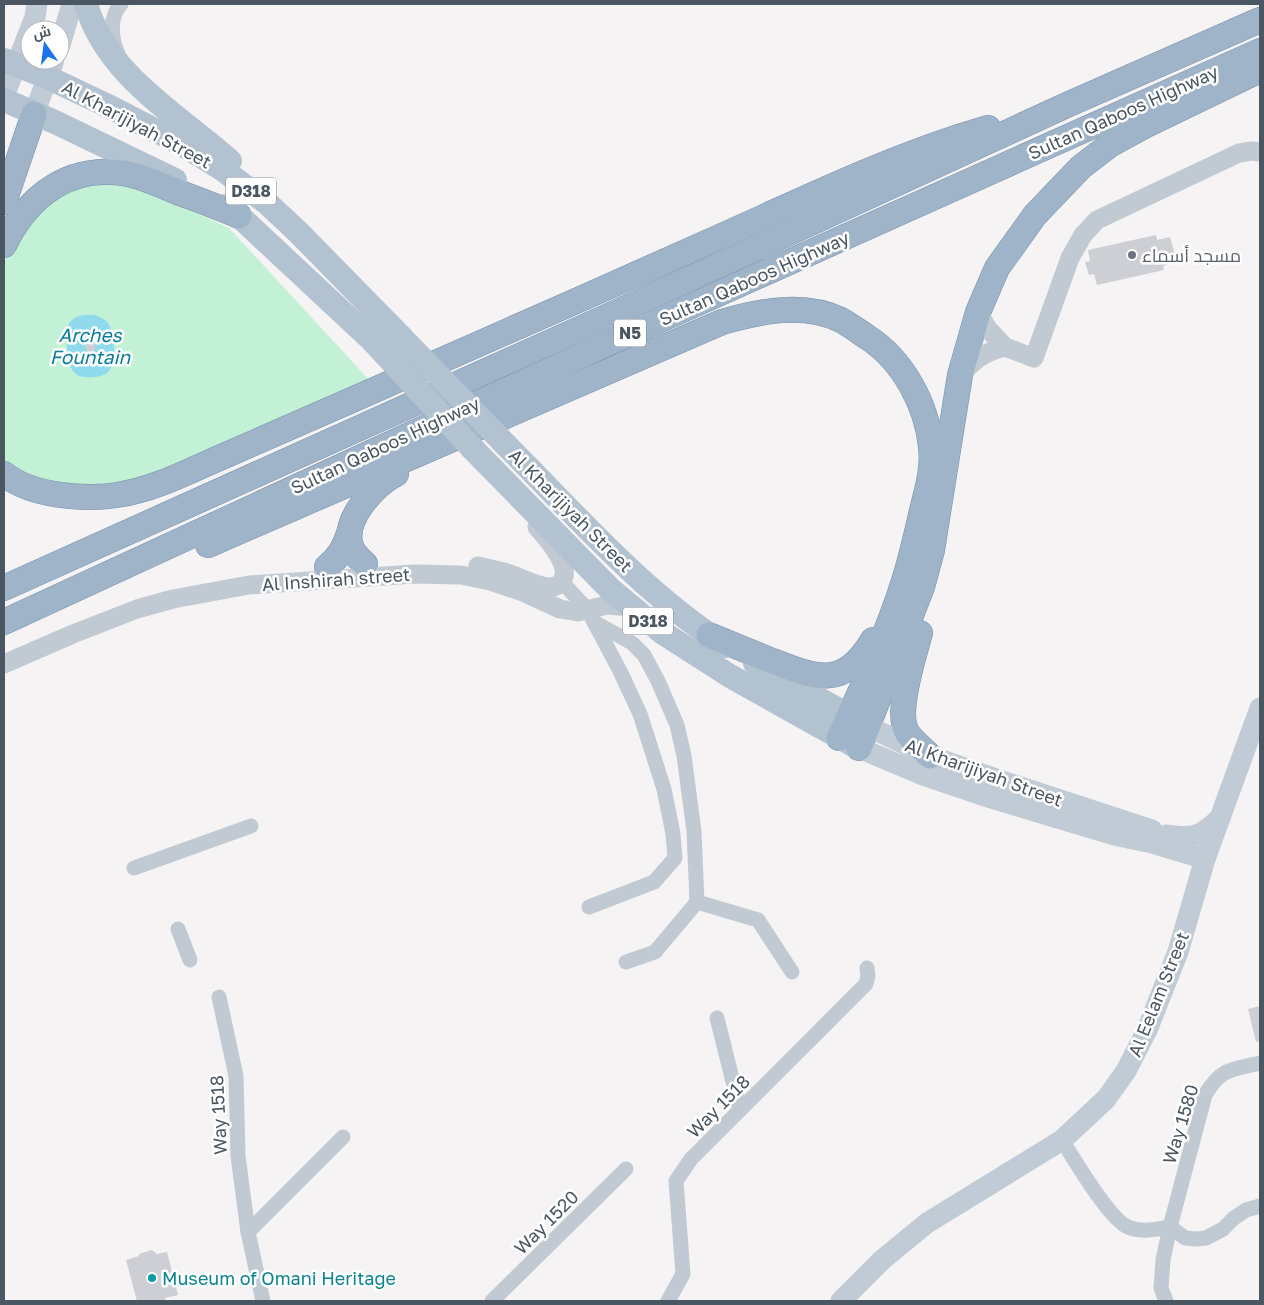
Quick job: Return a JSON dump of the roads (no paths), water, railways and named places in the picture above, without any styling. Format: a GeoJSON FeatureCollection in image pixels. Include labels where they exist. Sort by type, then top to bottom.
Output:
{"type":"FeatureCollection","features":[{"type":"Feature","properties":{"kind":"highway","name":"Sultan Qaboos Highway"},"geometry":{"type":"LineString","coordinates":[[4,588],[595,322],[1069,104],[1260,20]]}},
{"type":"Feature","properties":{"kind":"highway","name":"Sultan Qaboos Highway"},"geometry":{"type":"LineString","coordinates":[[4,623],[604,345],[1260,51]]}},
{"type":"Feature","properties":{"kind":"highway"},"geometry":{"type":"LineString","coordinates":[[854,732],[874,662],[932,550],[960,375],[978,312],[997,268],[1054,194],[1081,167],[1111,144],[1260,70]]}},
{"type":"Feature","properties":{"kind":"highway"},"geometry":{"type":"LineString","coordinates":[[1054,194],[1132,147],[1260,88]]}},
{"type":"Feature","properties":{"kind":"highway"},"geometry":{"type":"LineString","coordinates":[[4,474],[34,489],[54,494],[87,497],[117,495],[142,489],[178,476],[320,414],[837,184],[944,140],[1069,104]]}},
{"type":"Feature","properties":{"kind":"highway"},"geometry":{"type":"LineString","coordinates":[[4,202],[34,114]]}},
{"type":"Feature","properties":{"kind":"highway"},"geometry":{"type":"LineString","coordinates":[[4,245],[17,220],[31,203],[49,189],[70,179],[88,174],[109,172],[130,175],[154,182],[239,216]]}},
{"type":"Feature","properties":{"kind":"highway"},"geometry":{"type":"LineString","coordinates":[[4,623],[150,569],[722,322],[753,313],[788,309],[814,312],[840,320],[876,342],[903,371],[919,400],[927,423],[932,448],[930,477],[913,584],[921,630],[904,694],[903,709],[907,733],[930,756]]}},
{"type":"Feature","properties":{"kind":"highway"},"geometry":{"type":"LineString","coordinates":[[327,567],[338,558],[344,549],[356,515],[366,498],[386,479],[443,451],[493,422]]}},
{"type":"Feature","properties":{"kind":"highway"},"geometry":{"type":"LineString","coordinates":[[349,533],[350,544],[355,555],[365,564]]}},
{"type":"Feature","properties":{"kind":"highway"},"geometry":{"type":"LineString","coordinates":[[709,635],[802,673],[820,677],[833,675],[852,666],[864,654],[913,584]]}},
{"type":"Feature","properties":{"kind":"main road"},"geometry":{"type":"LineString","coordinates":[[4,96],[10,62],[34,18],[38,4]]}},
{"type":"Feature","properties":{"kind":"main road"},"geometry":{"type":"LineString","coordinates":[[67,20],[72,4]]}},
{"type":"Feature","properties":{"kind":"main road"},"geometry":{"type":"LineString","coordinates":[[86,4],[100,40],[126,74],[238,167],[267,203]]}},
{"type":"Feature","properties":{"kind":"main road"},"geometry":{"type":"LineString","coordinates":[[34,114],[50,70]]}},
{"type":"Feature","properties":{"kind":"main road","name":"Al Kharijiyah Street"},"geometry":{"type":"LineString","coordinates":[[54,70],[222,169],[267,203],[298,232],[505,444],[647,585],[709,635],[854,732],[923,775],[991,798],[1114,834],[1159,839]]}},
{"type":"Feature","properties":{"kind":"main road","name":"Al Kharijiyah Street"},"geometry":{"type":"LineString","coordinates":[[4,100],[57,123],[184,184],[239,216],[373,341],[472,448],[610,589],[663,633],[730,676],[854,732],[930,756],[1159,839],[1207,854]]}},
{"type":"Feature","properties":{"kind":"main road","name":"Al Eelam Street"},"geometry":{"type":"LineString","coordinates":[[841,1301],[882,1260],[927,1223],[1062,1140],[1106,1099],[1126,1071],[1147,1030],[1178,952],[1207,854],[1260,708]]}},
{"type":"Feature","properties":{"kind":"main road"},"geometry":{"type":"LineString","coordinates":[[1159,839],[1195,836],[1207,830],[1220,818]]}},
{"type":"Feature","properties":{"kind":"main road"},"geometry":{"type":"LineString","coordinates":[[1159,839],[1190,874],[1196,891]]}},
{"type":"Feature","properties":{"kind":"street"},"geometry":{"type":"LineString","coordinates":[[121,4],[114,17],[113,40],[117,52],[128,70],[142,87]]}},
{"type":"Feature","properties":{"kind":"street"},"geometry":{"type":"LineString","coordinates":[[978,312],[988,329],[1005,347],[1034,358],[1070,258],[1083,235],[1097,220],[1239,153],[1260,152]]}},
{"type":"Feature","properties":{"kind":"street"},"geometry":{"type":"LineString","coordinates":[[960,375],[982,354],[1005,347]]}},
{"type":"Feature","properties":{"kind":"street"},"geometry":{"type":"LineString","coordinates":[[494,470],[560,557],[564,566],[562,582],[591,616],[620,671],[640,714],[664,789],[674,834],[675,858],[654,882],[589,906]]}},
{"type":"Feature","properties":{"kind":"street","name":"Al Inshirah street"},"geometry":{"type":"LineString","coordinates":[[4,664],[137,609],[249,585],[288,574],[327,567],[402,562],[446,562],[474,565],[504,572],[547,587],[556,587],[562,582]]}},
{"type":"Feature","properties":{"kind":"street"},"geometry":{"type":"LineString","coordinates":[[286,583],[314,576],[327,567]]}},
{"type":"Feature","properties":{"kind":"street","name":"Al Inshirah street"},"geometry":{"type":"LineString","coordinates":[[249,585],[414,574],[461,575],[490,581],[523,592],[560,609],[591,616],[606,605],[631,607]]}},
{"type":"Feature","properties":{"kind":"street"},"geometry":{"type":"LineString","coordinates":[[591,616],[632,643],[644,655],[658,682],[677,725],[684,756],[694,831],[697,902],[655,952],[626,962]]}},
{"type":"Feature","properties":{"kind":"street"},"geometry":{"type":"LineString","coordinates":[[134,868],[251,826]]}},
{"type":"Feature","properties":{"kind":"street"},"geometry":{"type":"LineString","coordinates":[[697,902],[758,920],[792,972]]}},
{"type":"Feature","properties":{"kind":"street"},"geometry":{"type":"LineString","coordinates":[[178,929],[190,960]]}},
{"type":"Feature","properties":{"kind":"street","name":"Way 1518"},"geometry":{"type":"LineString","coordinates":[[668,1301],[683,1274],[676,1181],[691,1159],[866,984],[868,976],[866,968]]}},
{"type":"Feature","properties":{"kind":"street","name":"Way 1518"},"geometry":{"type":"LineString","coordinates":[[219,997],[236,1076],[238,1156],[248,1232],[263,1301]]}},
{"type":"Feature","properties":{"kind":"street"},"geometry":{"type":"LineString","coordinates":[[717,1018],[740,1110]]}},
{"type":"Feature","properties":{"kind":"street","name":"Way 1580"},"geometry":{"type":"LineString","coordinates":[[1166,1301],[1161,1288],[1163,1260],[1205,1095],[1214,1080],[1226,1071],[1260,1063]]}},
{"type":"Feature","properties":{"kind":"street"},"geometry":{"type":"LineString","coordinates":[[248,1232],[343,1136]]}},
{"type":"Feature","properties":{"kind":"street"},"geometry":{"type":"LineString","coordinates":[[1062,1140],[1092,1187],[1115,1218],[1127,1227],[1145,1231],[1170,1227],[1185,1238],[1206,1238],[1224,1229],[1234,1218],[1246,1210],[1260,1206]]}},
{"type":"Feature","properties":{"kind":"street","name":"Way 1520"},"geometry":{"type":"LineString","coordinates":[[492,1301],[626,1169]]}},
{"type":"Feature","properties":{"kind":"water","name":"Arches Fountain"},"geometry":{"type":"Polygon","coordinates":[[[95,315],[105,320],[110,327],[114,346],[113,364],[108,372],[102,376],[81,376],[76,374],[70,366],[66,339],[68,326],[74,318],[95,315]]]}},
{"type":"Feature","properties":{"kind":"place","name":"مسجد أسماء"},"geometry":{"type":"Point","coordinates":[1132,255]}},
{"type":"Feature","properties":{"kind":"place","name":"Museum of Omani Heritage"},"geometry":{"type":"Point","coordinates":[152,1278]}}]}
